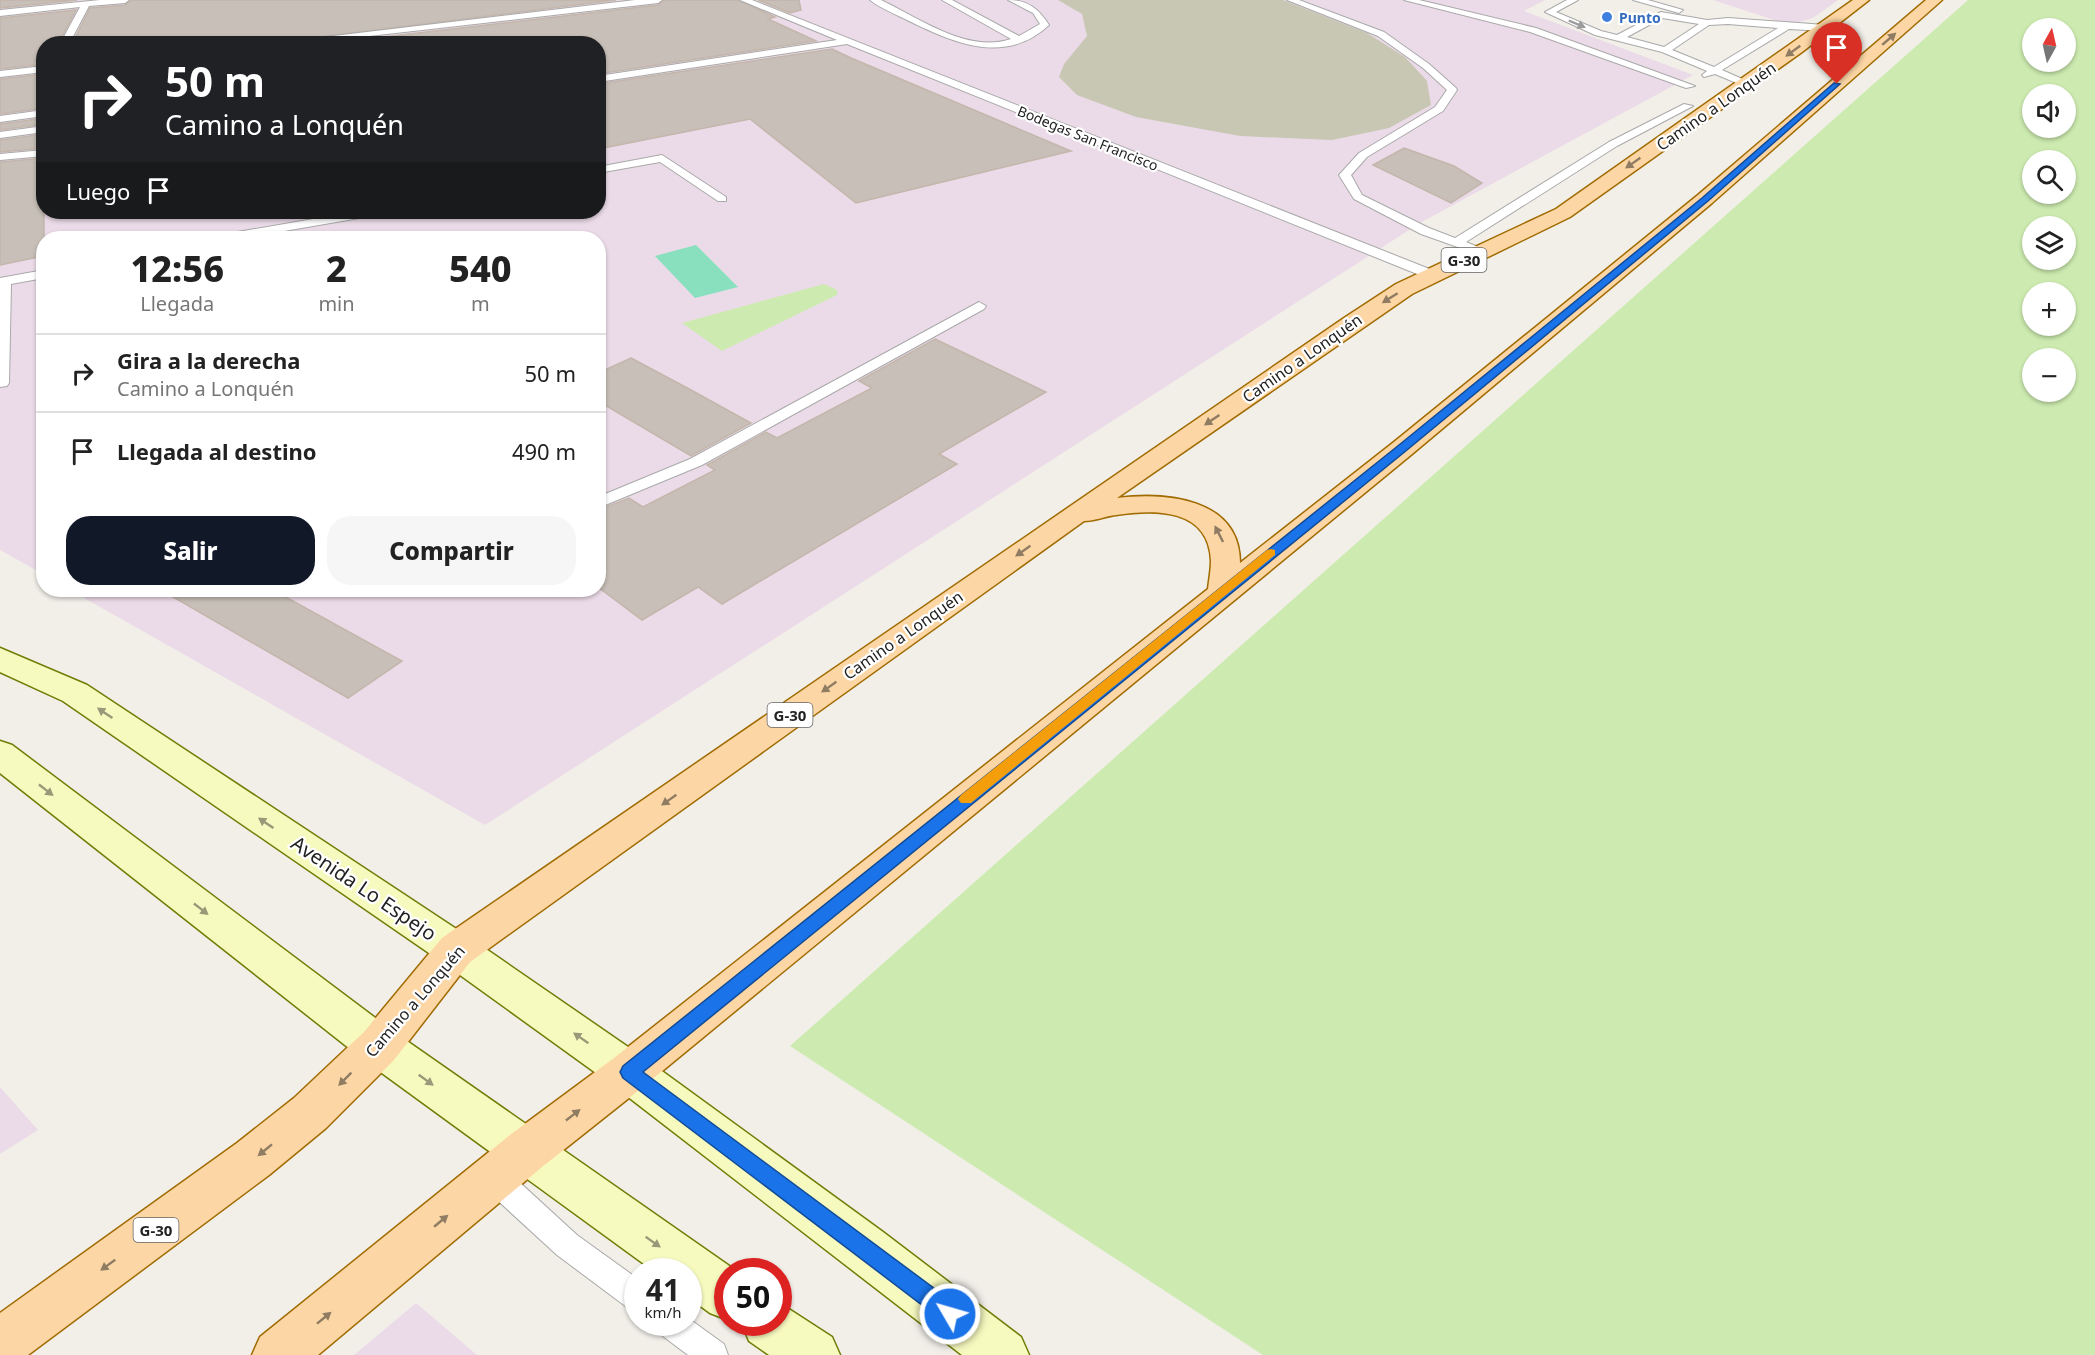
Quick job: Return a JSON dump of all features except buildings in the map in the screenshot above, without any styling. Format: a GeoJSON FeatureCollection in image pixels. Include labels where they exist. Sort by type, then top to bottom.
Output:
{"type":"FeatureCollection","features":[{"type":"Feature","properties":{"kind":"main road","name":"Camino a Lonquén"},"geometry":{"type":"LineString","coordinates":[[0,1344],[253,1160],[310,1113],[379,1046],[456,950],[1071,517],[1382,303],[1432,275],[1563,213],[1695,111],[1746,84],[1862,0]]}},
{"type":"Feature","properties":{"kind":"main road"},"geometry":{"type":"LineString","coordinates":[[278,1355],[510,1164],[629,1072],[1403,448],[1705,199],[1935,0]]}},
{"type":"Feature","properties":{"kind":"main road"},"geometry":{"type":"LineString","coordinates":[[1071,517],[1136,504],[1167,504],[1194,511],[1213,524],[1223,543],[1227,558],[1223,591]]}},
{"type":"Feature","properties":{"kind":"main road","name":"Avenida Lo Espejo"},"geometry":{"type":"LineString","coordinates":[[0,659],[75,693],[456,950],[629,1072],[866,1249],[1003,1355]]}},
{"type":"Feature","properties":{"kind":"main road"},"geometry":{"type":"LineString","coordinates":[[0,754],[379,1046],[510,1164],[714,1287]]}},
{"type":"Feature","properties":{"kind":"main road"},"geometry":{"type":"LineString","coordinates":[[786,1336],[814,1355]]}},
{"type":"Feature","properties":{"kind":"lane"},"geometry":{"type":"LineString","coordinates":[[0,13],[125,0]]}},
{"type":"Feature","properties":{"kind":"lane"},"geometry":{"type":"LineString","coordinates":[[341,36],[658,0]]}},
{"type":"Feature","properties":{"kind":"lane","name":"Bodegas San Francisco"},"geometry":{"type":"LineString","coordinates":[[744,0],[1432,275]]}},
{"type":"Feature","properties":{"kind":"lane"},"geometry":{"type":"LineString","coordinates":[[874,0],[963,41],[989,46],[1020,40],[1045,25],[1036,11],[1012,0]]}},
{"type":"Feature","properties":{"kind":"lane"},"geometry":{"type":"LineString","coordinates":[[946,0],[1020,40]]}},
{"type":"Feature","properties":{"kind":"lane"},"geometry":{"type":"LineString","coordinates":[[1291,0],[1381,34],[1426,66],[1452,90],[1438,109],[1363,154],[1345,175],[1358,197],[1425,231],[1484,252]]}},
{"type":"Feature","properties":{"kind":"lane"},"geometry":{"type":"LineString","coordinates":[[1408,0],[1533,30],[1690,86]]}},
{"type":"Feature","properties":{"kind":"lane"},"geometry":{"type":"LineString","coordinates":[[1574,0],[1549,12],[1617,39],[1665,50],[1746,84]]}},
{"type":"Feature","properties":{"kind":"lane"},"geometry":{"type":"LineString","coordinates":[[1637,0],[1728,21],[1825,28]]}},
{"type":"Feature","properties":{"kind":"lane"},"geometry":{"type":"LineString","coordinates":[[68,36],[86,4]]}},
{"type":"Feature","properties":{"kind":"lane"},"geometry":{"type":"LineString","coordinates":[[1617,39],[1660,15],[1707,23],[1728,21]]}},
{"type":"Feature","properties":{"kind":"lane"},"geometry":{"type":"LineString","coordinates":[[1665,50],[1707,23]]}},
{"type":"Feature","properties":{"kind":"lane"},"geometry":{"type":"LineString","coordinates":[[1695,111],[1681,101],[1679,95],[1787,26]]}},
{"type":"Feature","properties":{"kind":"lane"},"geometry":{"type":"LineString","coordinates":[[606,78],[847,42]]}},
{"type":"Feature","properties":{"kind":"lane"},"geometry":{"type":"LineString","coordinates":[[0,74],[36,70]]}},
{"type":"Feature","properties":{"kind":"lane"},"geometry":{"type":"LineString","coordinates":[[1457,243],[1612,144],[1695,111]]}},
{"type":"Feature","properties":{"kind":"lane"},"geometry":{"type":"LineString","coordinates":[[0,119],[36,114]]}},
{"type":"Feature","properties":{"kind":"lane"},"geometry":{"type":"LineString","coordinates":[[0,135],[36,130]]}},
{"type":"Feature","properties":{"kind":"lane"},"geometry":{"type":"LineString","coordinates":[[0,157],[36,154]]}},
{"type":"Feature","properties":{"kind":"lane"},"geometry":{"type":"LineString","coordinates":[[606,168],[662,158],[722,200]]}},
{"type":"Feature","properties":{"kind":"lane"},"geometry":{"type":"LineString","coordinates":[[265,231],[332,219]]}},
{"type":"Feature","properties":{"kind":"lane"},"geometry":{"type":"LineString","coordinates":[[2,383],[2,282],[36,276]]}},
{"type":"Feature","properties":{"kind":"lane"},"geometry":{"type":"LineString","coordinates":[[606,500],[696,462],[979,306]]}},
{"type":"Feature","properties":{"kind":"lane"},"geometry":{"type":"LineString","coordinates":[[510,1164],[567,1245],[624,1288]]}},
{"type":"Feature","properties":{"kind":"lane"},"geometry":{"type":"LineString","coordinates":[[688,1336],[713,1355]]}},
{"type":"Feature","properties":{"kind":"shaded area"},"geometry":{"type":"Polygon","coordinates":[[[0,0],[1545,0],[1524,11],[1693,75],[1420,223],[485,825],[82,597],[606,597],[606,231],[36,231],[36,570],[0,550],[0,0]]]}},
{"type":"Feature","properties":{"kind":"shaded area"},"geometry":{"type":"Polygon","coordinates":[[[1058,0],[1283,0],[1367,33],[1405,57],[1427,81],[1431,105],[1389,128],[1332,140],[1240,136],[1136,117],[1077,95],[1059,77],[1064,64],[1087,36],[1082,14],[1058,0]]]}},
{"type":"Feature","properties":{"kind":"shaded area"},"geometry":{"type":"Polygon","coordinates":[[[1713,0],[1838,0],[1813,18],[1796,23],[1777,21],[1713,0]]]}},
{"type":"Feature","properties":{"kind":"shaded area"},"geometry":{"type":"Polygon","coordinates":[[[0,1087],[38,1130],[0,1154],[0,1087]]]}},
{"type":"Feature","properties":{"kind":"shaded area"},"geometry":{"type":"Polygon","coordinates":[[[416,1303],[477,1355],[354,1355],[416,1303]]]}},
{"type":"Feature","properties":{"kind":"green space"},"geometry":{"type":"Polygon","coordinates":[[[1968,0],[2095,0],[2095,1355],[1263,1355],[790,1046],[1968,0]]]}},
{"type":"Feature","properties":{"kind":"green space"},"geometry":{"type":"Polygon","coordinates":[[[696,245],[738,287],[695,298],[655,256],[696,245]]]}},
{"type":"Feature","properties":{"kind":"green space"},"geometry":{"type":"Polygon","coordinates":[[[824,284],[837,290],[837,295],[722,351],[682,323],[824,284]]]}},
{"type":"Feature","properties":{"kind":"slow traffic"},"geometry":{"type":"LineString","coordinates":[[966,799],[1271,552]]}},
{"type":"Feature","properties":{"kind":"place","name":"Punto"},"geometry":{"type":"Point","coordinates":[1607,17]}},
{"type":"Feature","properties":{"kind":"route"},"geometry":{"type":"LineString","coordinates":[[950,1314],[629,1072],[1403,448],[1705,199],[1837,84]]}}]}
